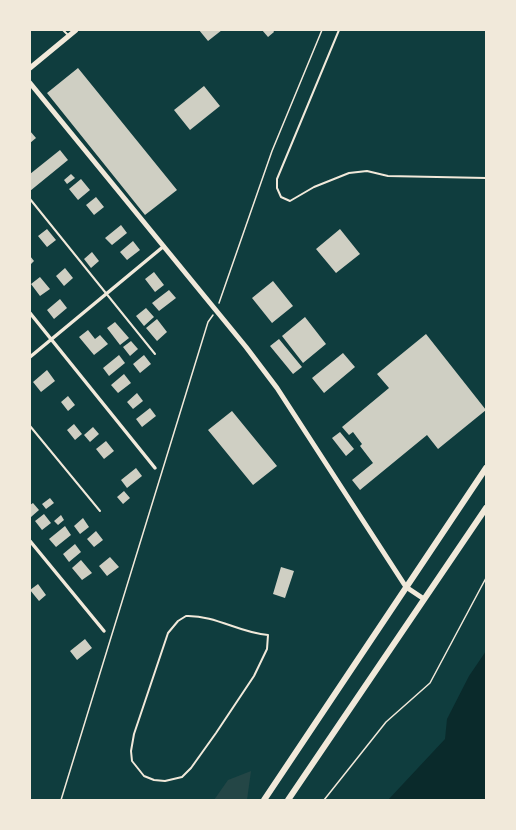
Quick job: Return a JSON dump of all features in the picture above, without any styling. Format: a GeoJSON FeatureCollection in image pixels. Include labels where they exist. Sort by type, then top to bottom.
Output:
{"type":"FeatureCollection","features":[{"type":"Feature","properties":{"kind":"highway"},"geometry":{"type":"LineString","coordinates":[[264,800],[486,468]]}},
{"type":"Feature","properties":{"kind":"highway"},"geometry":{"type":"LineString","coordinates":[[288,800],[486,508]]}},
{"type":"Feature","properties":{"kind":"main road"},"geometry":{"type":"LineString","coordinates":[[30,68],[76,30]]}},
{"type":"Feature","properties":{"kind":"main road"},"geometry":{"type":"LineString","coordinates":[[30,83],[217,311],[277,388],[406,587],[424,599]]}},
{"type":"Feature","properties":{"kind":"street"},"geometry":{"type":"LineString","coordinates":[[30,357],[164,246]]}},
{"type":"Feature","properties":{"kind":"street"},"geometry":{"type":"LineString","coordinates":[[30,313],[155,468]]}},
{"type":"Feature","properties":{"kind":"street"},"geometry":{"type":"LineString","coordinates":[[30,541],[104,631]]}},
{"type":"Feature","properties":{"kind":"lane"},"geometry":{"type":"LineString","coordinates":[[63,30],[68,36]]}},
{"type":"Feature","properties":{"kind":"lane"},"geometry":{"type":"LineString","coordinates":[[339,30],[277,179],[277,188],[281,197],[290,201],[314,187],[348,173],[367,171],[388,176],[486,178]]}},
{"type":"Feature","properties":{"kind":"lane"},"geometry":{"type":"LineString","coordinates":[[30,199],[156,354]]}},
{"type":"Feature","properties":{"kind":"lane"},"geometry":{"type":"LineString","coordinates":[[30,426],[100,511]]}},
{"type":"Feature","properties":{"kind":"lane"},"geometry":{"type":"LineString","coordinates":[[186,616],[198,616],[220,621],[255,634],[268,635],[267,649],[254,676],[192,768],[176,780],[154,780],[144,776],[136,768],[132,761],[131,751],[134,734],[168,633],[178,621],[186,616]]}},
{"type":"Feature","properties":{"kind":"path"},"geometry":{"type":"LineString","coordinates":[[61,800],[208,322],[217,311],[272,151],[322,30]]}},
{"type":"Feature","properties":{"kind":"path"},"geometry":{"type":"LineString","coordinates":[[324,800],[386,722],[430,683],[486,578]]}},
{"type":"Feature","properties":{"kind":"shaded area"},"geometry":{"type":"Polygon","coordinates":[[[486,651],[486,800],[388,800],[445,739],[447,719],[469,676],[486,651]]]}},
{"type":"Feature","properties":{"kind":"shaded area"},"geometry":{"type":"Polygon","coordinates":[[[251,771],[247,800],[214,800],[228,780],[251,771]]]}},
{"type":"Feature","properties":{"kind":"building"},"geometry":{"type":"Polygon","coordinates":[[[199,30],[222,30],[208,41],[199,30]]]}},
{"type":"Feature","properties":{"kind":"building"},"geometry":{"type":"Polygon","coordinates":[[[262,30],[273,30],[274,32],[268,37],[262,30]]]}},
{"type":"Feature","properties":{"kind":"building"},"geometry":{"type":"Polygon","coordinates":[[[78,68],[177,190],[145,215],[47,93],[78,68]]]}},
{"type":"Feature","properties":{"kind":"building"},"geometry":{"type":"Polygon","coordinates":[[[204,86],[220,106],[190,130],[174,110],[204,86]]]}},
{"type":"Feature","properties":{"kind":"building"},"geometry":{"type":"Polygon","coordinates":[[[30,131],[36,138],[30,143],[30,131]]]}},
{"type":"Feature","properties":{"kind":"building"},"geometry":{"type":"Polygon","coordinates":[[[60,150],[68,160],[30,191],[30,174],[60,150]]]}},
{"type":"Feature","properties":{"kind":"building"},"geometry":{"type":"Polygon","coordinates":[[[71,174],[75,178],[67,184],[64,180],[71,174]]]}},
{"type":"Feature","properties":{"kind":"building"},"geometry":{"type":"Polygon","coordinates":[[[81,179],[90,190],[78,200],[69,189],[81,179]]]}},
{"type":"Feature","properties":{"kind":"building"},"geometry":{"type":"Polygon","coordinates":[[[96,197],[104,207],[94,215],[86,205],[96,197]]]}},
{"type":"Feature","properties":{"kind":"building"},"geometry":{"type":"Polygon","coordinates":[[[121,225],[127,233],[112,245],[105,238],[121,225]]]}},
{"type":"Feature","properties":{"kind":"building"},"geometry":{"type":"Polygon","coordinates":[[[47,229],[56,240],[47,247],[38,236],[47,229]]]}},
{"type":"Feature","properties":{"kind":"building"},"geometry":{"type":"Polygon","coordinates":[[[340,229],[360,254],[336,273],[316,249],[340,229]]]}},
{"type":"Feature","properties":{"kind":"building"},"geometry":{"type":"Polygon","coordinates":[[[133,241],[140,250],[127,260],[120,252],[133,241]]]}},
{"type":"Feature","properties":{"kind":"building"},"geometry":{"type":"Polygon","coordinates":[[[92,252],[99,261],[91,268],[84,259],[92,252]]]}},
{"type":"Feature","properties":{"kind":"building"},"geometry":{"type":"Polygon","coordinates":[[[30,256],[34,261],[30,265],[30,256]]]}},
{"type":"Feature","properties":{"kind":"building"},"geometry":{"type":"Polygon","coordinates":[[[65,268],[73,278],[64,286],[56,276],[65,268]]]}},
{"type":"Feature","properties":{"kind":"building"},"geometry":{"type":"Polygon","coordinates":[[[154,272],[164,285],[155,292],[145,279],[154,272]]]}},
{"type":"Feature","properties":{"kind":"building"},"geometry":{"type":"Polygon","coordinates":[[[40,277],[50,289],[40,296],[31,284],[40,277]]]}},
{"type":"Feature","properties":{"kind":"building"},"geometry":{"type":"Polygon","coordinates":[[[273,281],[293,306],[272,323],[252,298],[273,281]]]}},
{"type":"Feature","properties":{"kind":"building"},"geometry":{"type":"Polygon","coordinates":[[[169,290],[176,298],[159,311],[152,303],[169,290]]]}},
{"type":"Feature","properties":{"kind":"building"},"geometry":{"type":"Polygon","coordinates":[[[60,299],[67,308],[54,319],[47,310],[60,299]]]}},
{"type":"Feature","properties":{"kind":"building"},"geometry":{"type":"Polygon","coordinates":[[[146,308],[154,317],[144,326],[136,316],[146,308]]]}},
{"type":"Feature","properties":{"kind":"building"},"geometry":{"type":"Polygon","coordinates":[[[305,317],[326,344],[303,363],[282,336],[305,317]]]}},
{"type":"Feature","properties":{"kind":"building"},"geometry":{"type":"Polygon","coordinates":[[[157,319],[167,332],[157,341],[146,328],[157,319]]]}},
{"type":"Feature","properties":{"kind":"building"},"geometry":{"type":"Polygon","coordinates":[[[115,322],[129,338],[120,345],[107,328],[115,322]]]}},
{"type":"Feature","properties":{"kind":"building"},"geometry":{"type":"Polygon","coordinates":[[[88,330],[95,339],[100,335],[108,344],[94,355],[79,337],[88,330]]]}},
{"type":"Feature","properties":{"kind":"building"},"geometry":{"type":"Polygon","coordinates":[[[426,334],[486,410],[438,449],[427,435],[360,490],[352,480],[373,463],[360,446],[362,444],[353,432],[349,435],[342,427],[389,388],[377,374],[426,334]]]}},
{"type":"Feature","properties":{"kind":"building"},"geometry":{"type":"Polygon","coordinates":[[[279,339],[302,367],[293,374],[270,346],[279,339]]]}},
{"type":"Feature","properties":{"kind":"building"},"geometry":{"type":"Polygon","coordinates":[[[131,341],[138,349],[130,356],[123,347],[131,341]]]}},
{"type":"Feature","properties":{"kind":"building"},"geometry":{"type":"Polygon","coordinates":[[[343,353],[355,367],[324,393],[312,378],[343,353]]]}},
{"type":"Feature","properties":{"kind":"building"},"geometry":{"type":"Polygon","coordinates":[[[119,355],[125,363],[109,376],[103,368],[119,355]]]}},
{"type":"Feature","properties":{"kind":"building"},"geometry":{"type":"Polygon","coordinates":[[[144,355],[151,364],[140,373],[133,364],[144,355]]]}},
{"type":"Feature","properties":{"kind":"building"},"geometry":{"type":"Polygon","coordinates":[[[47,370],[55,381],[41,392],[33,382],[47,370]]]}},
{"type":"Feature","properties":{"kind":"building"},"geometry":{"type":"Polygon","coordinates":[[[124,374],[131,383],[118,393],[111,385],[124,374]]]}},
{"type":"Feature","properties":{"kind":"building"},"geometry":{"type":"Polygon","coordinates":[[[137,393],[143,401],[133,409],[127,402],[137,393]]]}},
{"type":"Feature","properties":{"kind":"building"},"geometry":{"type":"Polygon","coordinates":[[[68,396],[75,405],[68,411],[61,402],[68,396]]]}},
{"type":"Feature","properties":{"kind":"building"},"geometry":{"type":"Polygon","coordinates":[[[150,408],[156,416],[142,427],[136,419],[150,408]]]}},
{"type":"Feature","properties":{"kind":"building"},"geometry":{"type":"Polygon","coordinates":[[[232,411],[277,466],[253,485],[208,430],[232,411]]]}},
{"type":"Feature","properties":{"kind":"building"},"geometry":{"type":"Polygon","coordinates":[[[74,424],[82,434],[75,440],[67,430],[74,424]]]}},
{"type":"Feature","properties":{"kind":"building"},"geometry":{"type":"Polygon","coordinates":[[[93,427],[99,434],[90,442],[84,435],[93,427]]]}},
{"type":"Feature","properties":{"kind":"building"},"geometry":{"type":"Polygon","coordinates":[[[340,432],[354,449],[346,456],[332,438],[340,432]]]}},
{"type":"Feature","properties":{"kind":"building"},"geometry":{"type":"Polygon","coordinates":[[[106,441],[114,451],[104,459],[96,449],[106,441]]]}},
{"type":"Feature","properties":{"kind":"building"},"geometry":{"type":"Polygon","coordinates":[[[136,468],[142,476],[127,488],[121,480],[136,468]]]}},
{"type":"Feature","properties":{"kind":"building"},"geometry":{"type":"Polygon","coordinates":[[[124,491],[130,498],[123,504],[117,497],[124,491]]]}},
{"type":"Feature","properties":{"kind":"building"},"geometry":{"type":"Polygon","coordinates":[[[50,498],[54,503],[46,509],[42,504],[50,498]]]}},
{"type":"Feature","properties":{"kind":"building"},"geometry":{"type":"Polygon","coordinates":[[[33,503],[39,510],[31,517],[30,505],[33,503]]]}},
{"type":"Feature","properties":{"kind":"building"},"geometry":{"type":"Polygon","coordinates":[[[44,514],[51,523],[42,530],[35,521],[44,514]]]}},
{"type":"Feature","properties":{"kind":"building"},"geometry":{"type":"Polygon","coordinates":[[[61,515],[64,520],[58,525],[54,521],[61,515]]]}},
{"type":"Feature","properties":{"kind":"building"},"geometry":{"type":"Polygon","coordinates":[[[83,518],[89,527],[80,534],[74,526],[83,518]]]}},
{"type":"Feature","properties":{"kind":"building"},"geometry":{"type":"Polygon","coordinates":[[[65,526],[71,535],[56,547],[49,539],[65,526]]]}},
{"type":"Feature","properties":{"kind":"building"},"geometry":{"type":"Polygon","coordinates":[[[96,531],[103,540],[94,547],[87,539],[96,531]]]}},
{"type":"Feature","properties":{"kind":"building"},"geometry":{"type":"Polygon","coordinates":[[[75,544],[81,552],[69,562],[63,554],[75,544]]]}},
{"type":"Feature","properties":{"kind":"building"},"geometry":{"type":"Polygon","coordinates":[[[110,557],[119,567],[107,576],[99,566],[110,557]]]}},
{"type":"Feature","properties":{"kind":"building"},"geometry":{"type":"Polygon","coordinates":[[[81,560],[92,573],[82,580],[72,568],[81,560]]]}},
{"type":"Feature","properties":{"kind":"building"},"geometry":{"type":"Polygon","coordinates":[[[281,567],[294,571],[285,598],[273,594],[281,567]]]}},
{"type":"Feature","properties":{"kind":"building"},"geometry":{"type":"Polygon","coordinates":[[[38,584],[46,595],[39,601],[30,590],[38,584]]]}},
{"type":"Feature","properties":{"kind":"building"},"geometry":{"type":"Polygon","coordinates":[[[85,639],[92,648],[77,660],[70,651],[85,639]]]}}]}
